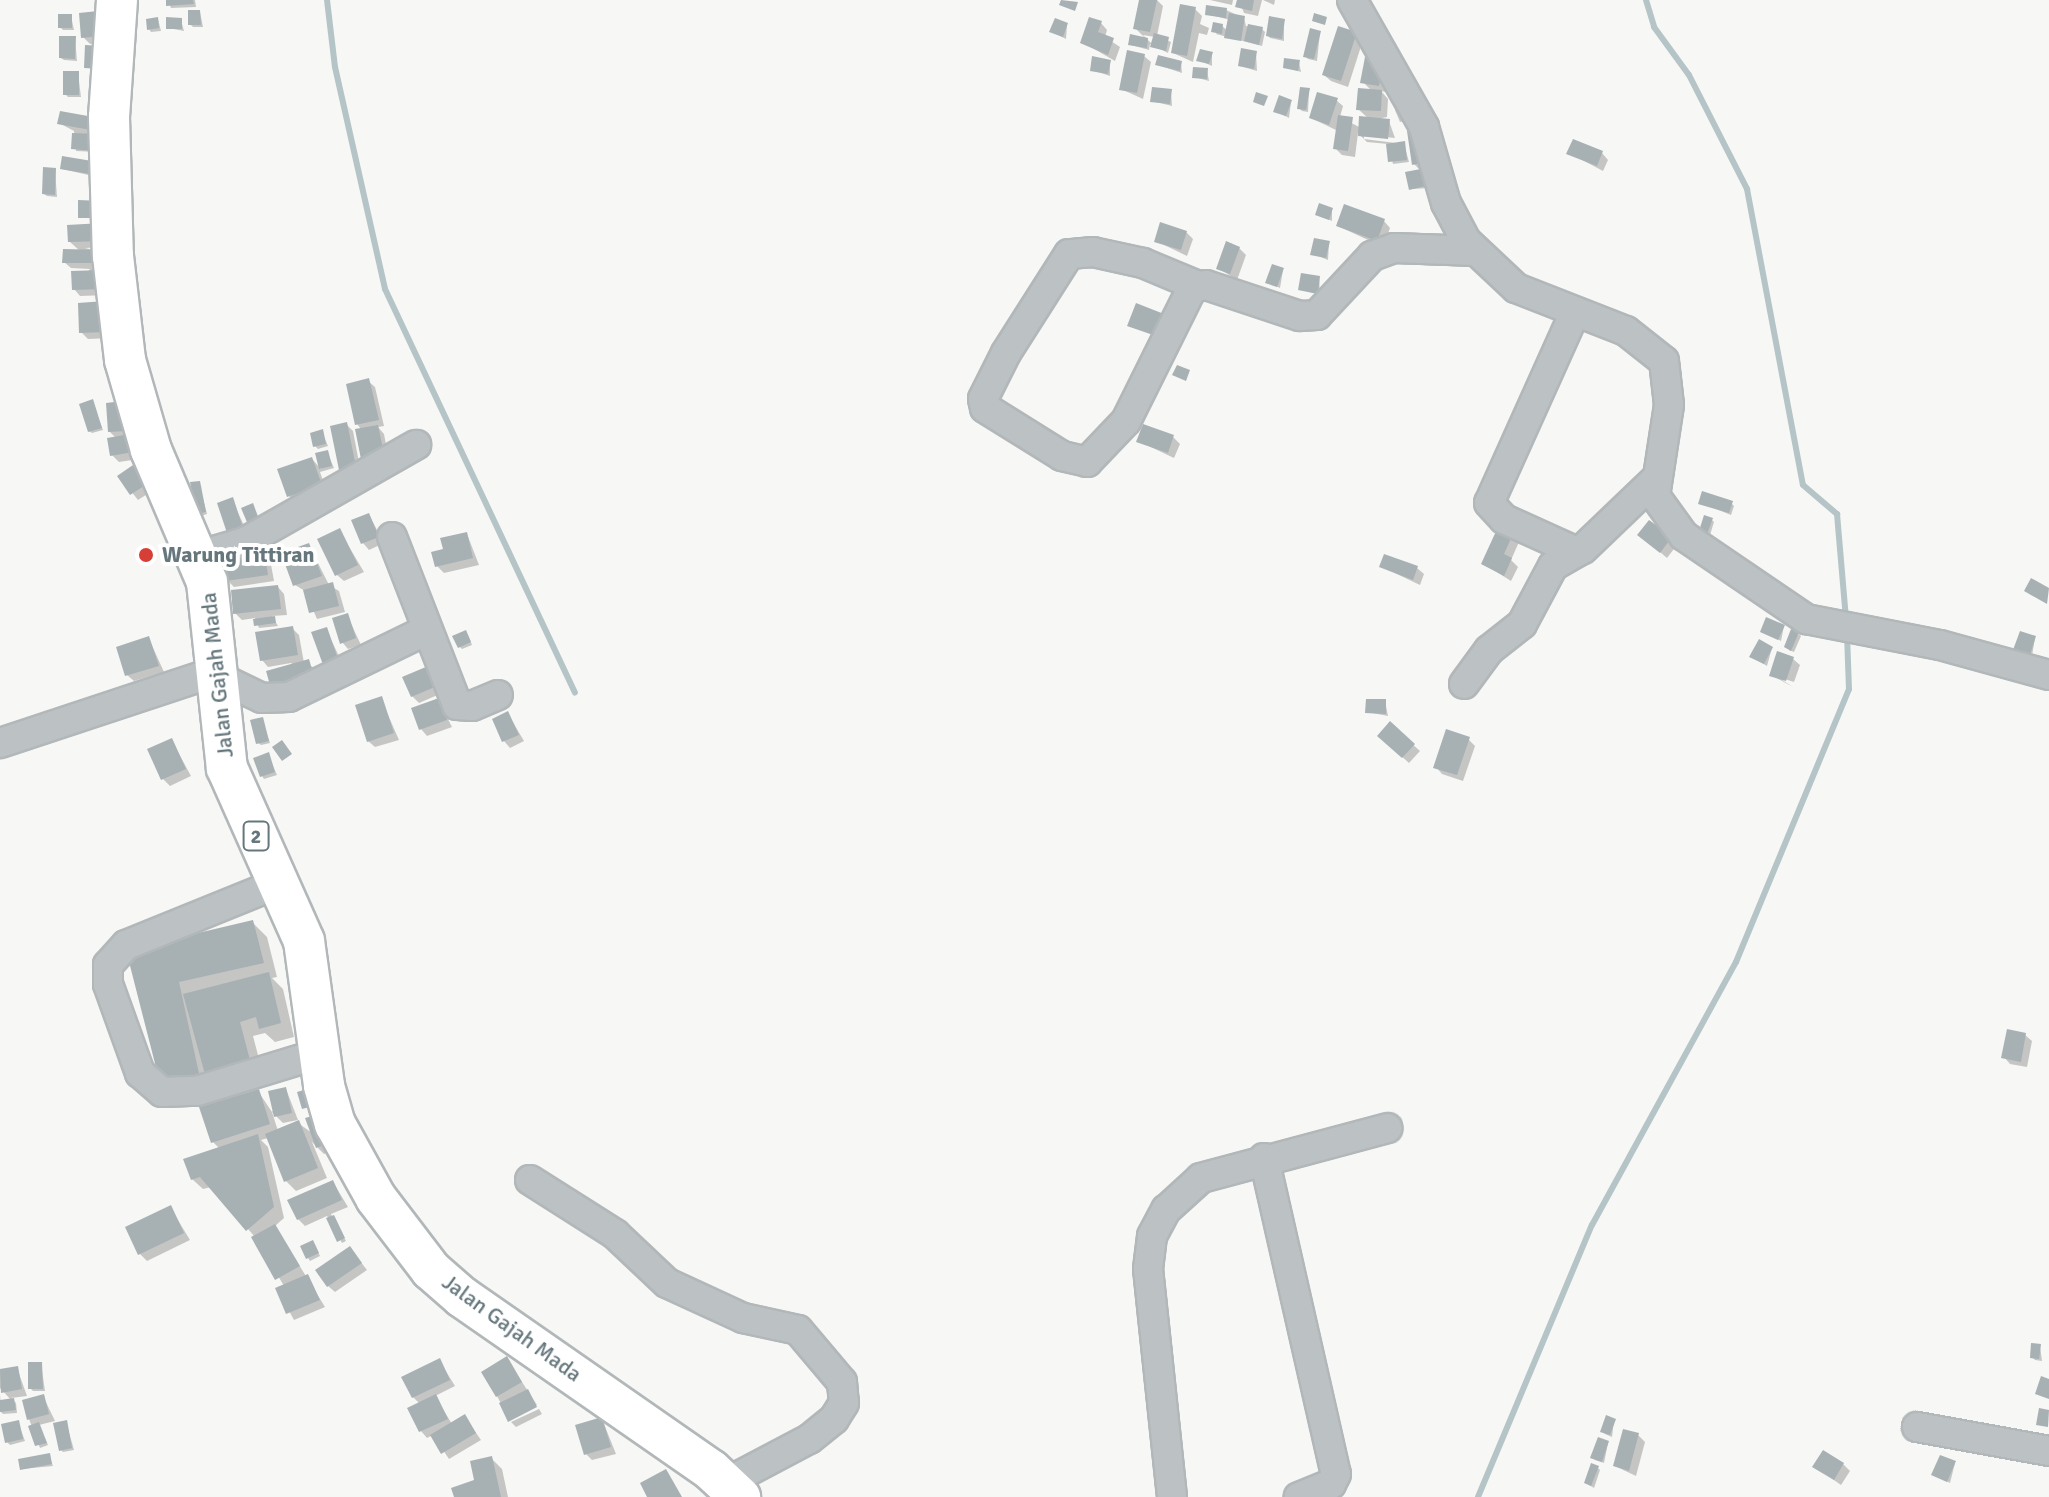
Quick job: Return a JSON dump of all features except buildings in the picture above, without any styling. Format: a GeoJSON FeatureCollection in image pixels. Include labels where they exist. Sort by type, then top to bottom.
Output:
{"type":"FeatureCollection","features":[{"type":"Feature","properties":{"kind":"highway","name":"Jalan Gajah Mada"},"geometry":{"type":"LineString","coordinates":[[117,0],[109,117],[120,329],[144,429],[197,556],[212,602],[216,674],[227,768],[304,941],[324,1086],[340,1134],[376,1198],[431,1270],[462,1297],[733,1490]]}},
{"type":"Feature","properties":{"kind":"street"},"geometry":{"type":"LineString","coordinates":[[1352,0],[1424,127],[1446,203],[1475,251],[1516,288],[1626,331],[1664,361],[1669,405],[1654,481],[1660,508],[1684,536],[1792,612],[1816,622],[1889,636],[2049,675]]}},
{"type":"Feature","properties":{"kind":"street"},"geometry":{"type":"LineString","coordinates":[[1198,286],[1186,294],[1126,421],[1087,462],[1062,456],[985,408],[983,399],[1006,353],[1069,254],[1093,252],[1143,263],[1198,286],[1309,316],[1322,311],[1372,256],[1394,248],[1475,251]]}},
{"type":"Feature","properties":{"kind":"street"},"geometry":{"type":"LineString","coordinates":[[1575,312],[1489,503],[1504,519],[1577,552]]}},
{"type":"Feature","properties":{"kind":"street"},"geometry":{"type":"LineString","coordinates":[[197,556],[245,542],[416,445]]}},
{"type":"Feature","properties":{"kind":"street"},"geometry":{"type":"LineString","coordinates":[[1464,684],[1489,650],[1522,624],[1553,566],[1577,552],[1654,481]]}},
{"type":"Feature","properties":{"kind":"street"},"geometry":{"type":"LineString","coordinates":[[392,537],[457,705],[472,706],[498,695]]}},
{"type":"Feature","properties":{"kind":"street"},"geometry":{"type":"LineString","coordinates":[[0,743],[216,674],[262,698],[289,697],[427,630]]}},
{"type":"Feature","properties":{"kind":"street"},"geometry":{"type":"LineString","coordinates":[[279,883],[126,945],[108,965],[108,984],[140,1073],[162,1092],[197,1091],[321,1053]]}},
{"type":"Feature","properties":{"kind":"street"},"geometry":{"type":"LineString","coordinates":[[1172,1497],[1148,1269],[1152,1236],[1179,1193],[1201,1178],[1264,1158],[1387,1128]]}},
{"type":"Feature","properties":{"kind":"street"},"geometry":{"type":"LineString","coordinates":[[1264,1158],[1336,1474],[1331,1484],[1299,1497]]}},
{"type":"Feature","properties":{"kind":"street"},"geometry":{"type":"LineString","coordinates":[[530,1180],[615,1234],[667,1283],[743,1318],[798,1330],[842,1382],[844,1403],[834,1419],[733,1490]]}},
{"type":"Feature","properties":{"kind":"street"},"geometry":{"type":"LineString","coordinates":[[1917,1427],[2049,1451]]}},
{"type":"Feature","properties":{"kind":"waterway"},"geometry":{"type":"LineString","coordinates":[[327,0],[335,67],[385,289],[575,692]]}},
{"type":"Feature","properties":{"kind":"waterway"},"geometry":{"type":"LineString","coordinates":[[1646,0],[1654,27],[1689,75],[1747,189],[1803,485],[1837,514],[1846,620]]}},
{"type":"Feature","properties":{"kind":"waterway"},"geometry":{"type":"LineString","coordinates":[[1478,1497],[1592,1225],[1736,962],[1849,689],[1847,635]]}},
{"type":"Feature","properties":{"kind":"place","name":"Warung Tittiran"},"geometry":{"type":"Point","coordinates":[146,555]}}]}
